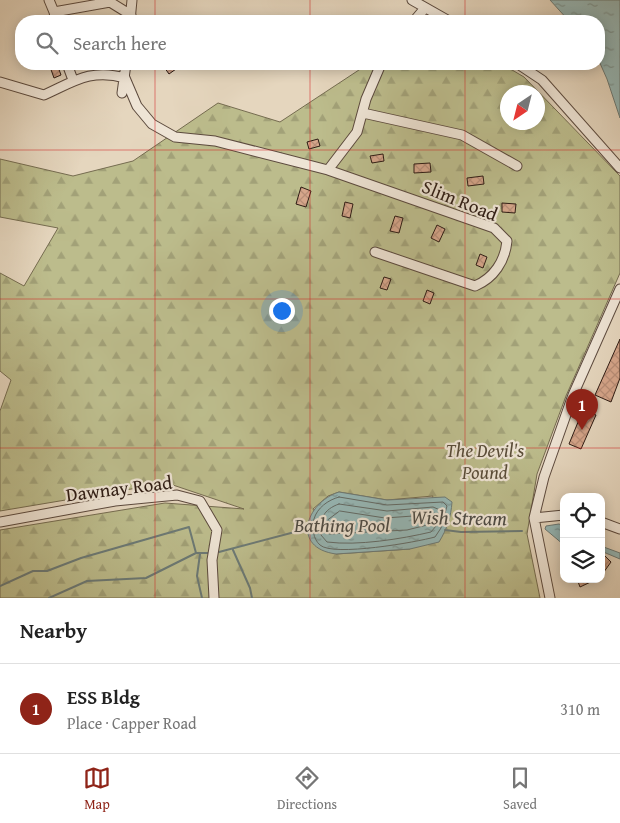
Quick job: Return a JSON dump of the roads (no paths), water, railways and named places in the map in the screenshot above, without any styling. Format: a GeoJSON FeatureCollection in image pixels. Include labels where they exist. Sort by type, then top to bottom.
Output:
{"type":"FeatureCollection","features":[{"type":"Feature","properties":{"kind":"street"},"geometry":{"type":"LineString","coordinates":[[50,0],[54,15]]}},
{"type":"Feature","properties":{"kind":"street"},"geometry":{"type":"LineString","coordinates":[[130,15],[132,0]]}},
{"type":"Feature","properties":{"kind":"street"},"geometry":{"type":"LineString","coordinates":[[412,0],[438,15]]}},
{"type":"Feature","properties":{"kind":"street"},"geometry":{"type":"LineString","coordinates":[[62,15],[112,1],[127,15]]}},
{"type":"Feature","properties":{"kind":"street"},"geometry":{"type":"LineString","coordinates":[[419,15],[425,8]]}},
{"type":"Feature","properties":{"kind":"street"},"geometry":{"type":"LineString","coordinates":[[70,70],[73,80]]}},
{"type":"Feature","properties":{"kind":"street","name":"Slim Road"},"geometry":{"type":"LineString","coordinates":[[126,70],[125,78],[137,106],[152,124],[175,136],[215,141],[328,170],[494,228],[507,241],[506,252],[499,266],[486,282],[475,286],[375,252]]}},
{"type":"Feature","properties":{"kind":"street"},"geometry":{"type":"LineString","coordinates":[[328,170],[357,132],[366,99],[378,70]]}},
{"type":"Feature","properties":{"kind":"street"},"geometry":{"type":"LineString","coordinates":[[527,70],[542,80],[620,168]]}},
{"type":"Feature","properties":{"kind":"street"},"geometry":{"type":"LineString","coordinates":[[0,82],[44,95],[69,85],[73,80],[110,74],[125,78],[122,93]]}},
{"type":"Feature","properties":{"kind":"street"},"geometry":{"type":"LineString","coordinates":[[363,113],[462,135],[518,166]]}},
{"type":"Feature","properties":{"kind":"street"},"geometry":{"type":"LineString","coordinates":[[550,598],[534,518],[544,477],[573,395],[620,289]]}},
{"type":"Feature","properties":{"kind":"street","name":"Dawnay Road"},"geometry":{"type":"LineString","coordinates":[[0,522],[114,501],[177,495],[200,501],[216,530],[212,560],[214,598]]}},
{"type":"Feature","properties":{"kind":"street"},"geometry":{"type":"LineString","coordinates":[[534,518],[560,516]]}},
{"type":"Feature","properties":{"kind":"street"},"geometry":{"type":"LineString","coordinates":[[605,524],[620,530]]}},
{"type":"Feature","properties":{"kind":"water"},"geometry":{"type":"Polygon","coordinates":[[[550,0],[620,0],[620,118],[603,70],[605,70],[605,15],[564,15],[550,0]]]}},
{"type":"Feature","properties":{"kind":"water","name":"Bathing Pool"},"geometry":{"type":"Polygon","coordinates":[[[339,492],[387,500],[445,497],[452,502],[451,513],[439,542],[410,549],[336,554],[322,550],[313,543],[308,535],[308,525],[311,515],[318,505],[339,492]]]}},
{"type":"Feature","properties":{"kind":"water"},"geometry":{"type":"Polygon","coordinates":[[[560,524],[560,542],[545,529],[546,526],[560,524]]]}},
{"type":"Feature","properties":{"kind":"water"},"geometry":{"type":"Polygon","coordinates":[[[605,547],[620,553],[620,559],[605,553],[605,547]]]}},
{"type":"Feature","properties":{"kind":"waterway","name":"Wish Stream"},"geometry":{"type":"LineString","coordinates":[[0,586],[33,571],[47,571],[81,558],[189,527],[196,553]]}},
{"type":"Feature","properties":{"kind":"waterway","name":"Wish Stream"},"geometry":{"type":"LineString","coordinates":[[219,552],[310,528]]}},
{"type":"Feature","properties":{"kind":"waterway","name":"Wish Stream"},"geometry":{"type":"LineString","coordinates":[[445,530],[461,532],[522,531]]}},
{"type":"Feature","properties":{"kind":"waterway"},"geometry":{"type":"LineString","coordinates":[[233,550],[250,588],[252,598]]}},
{"type":"Feature","properties":{"kind":"waterway"},"geometry":{"type":"LineString","coordinates":[[49,598],[87,581],[146,578],[196,553],[208,553]]}},
{"type":"Feature","properties":{"kind":"waterway"},"geometry":{"type":"LineString","coordinates":[[200,554],[197,576],[202,598]]}},
{"type":"Feature","properties":{"kind":"place","name":"ESS Bldg"},"geometry":{"type":"Point","coordinates":[582,430]}},
{"type":"Feature","properties":{"kind":"park label","name":"The Devil's Pound"},"geometry":{"type":"Point","coordinates":[485,461]}}]}
